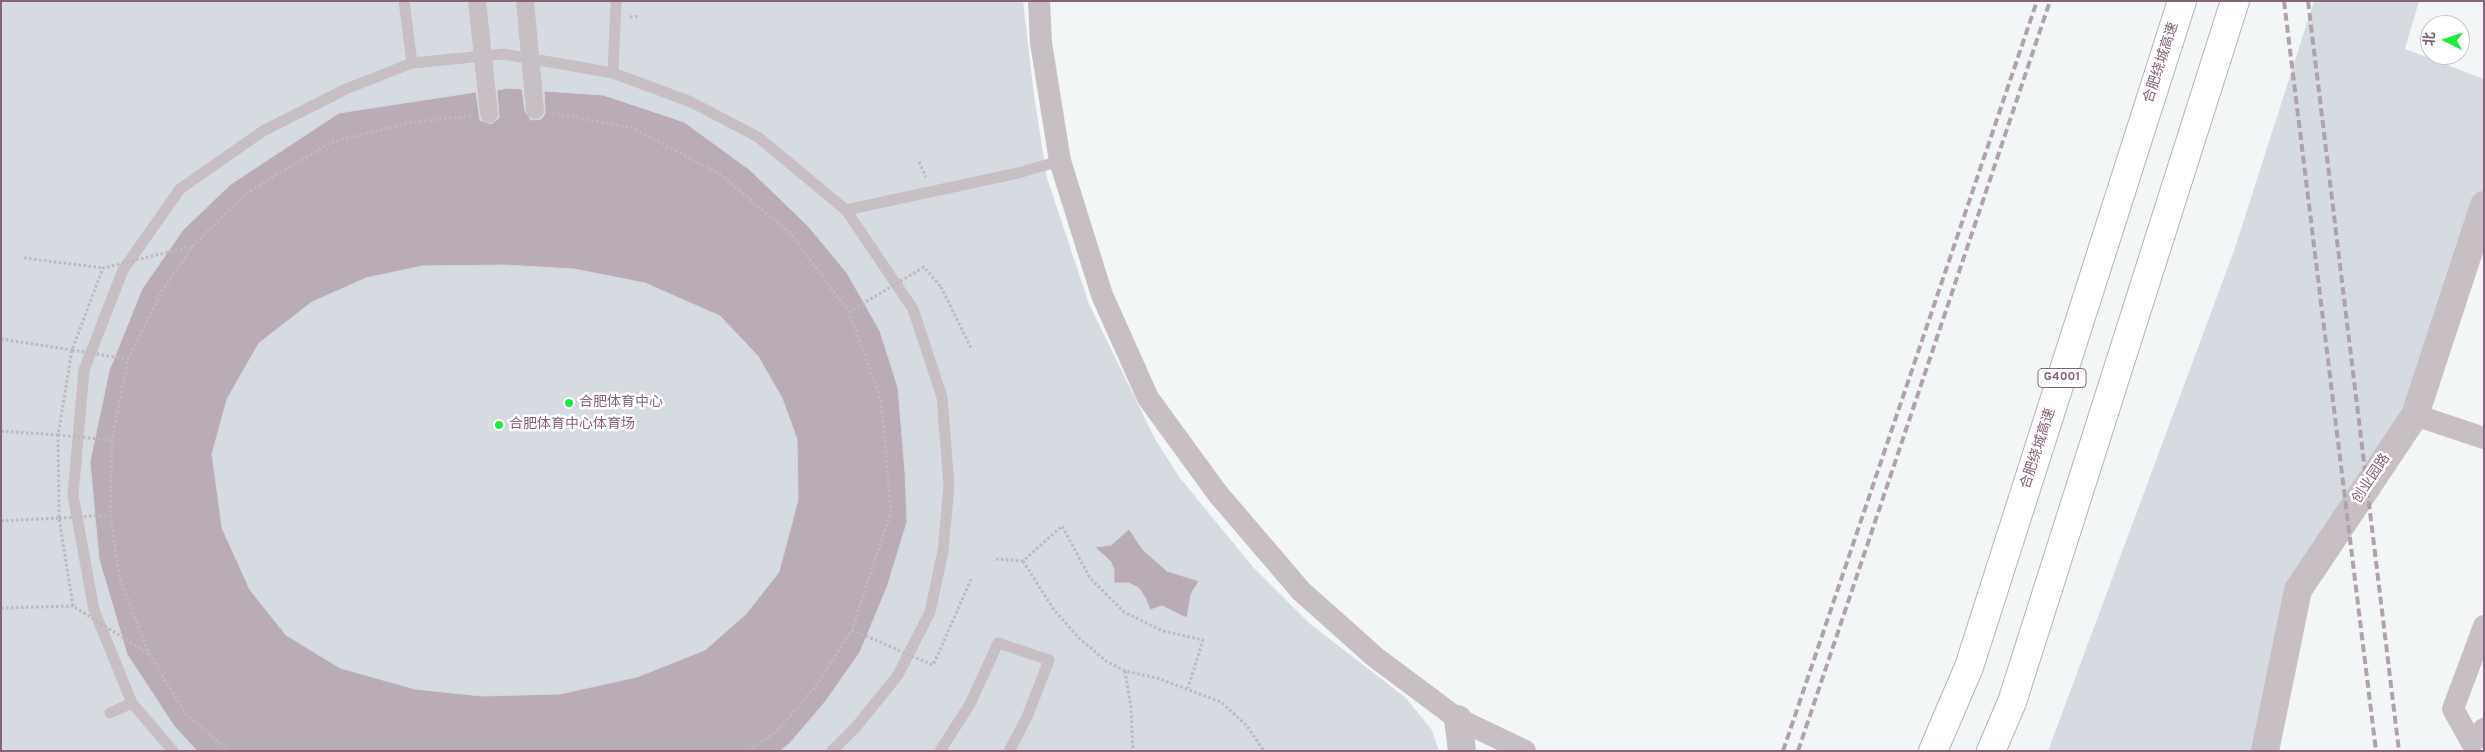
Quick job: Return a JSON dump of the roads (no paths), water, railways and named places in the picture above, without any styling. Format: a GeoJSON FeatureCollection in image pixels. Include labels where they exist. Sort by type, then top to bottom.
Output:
{"type":"FeatureCollection","features":[{"type":"Feature","properties":{"kind":"highway","name":"合肥绕城高速"},"geometry":{"type":"LineString","coordinates":[[1933,751],[1969,667],[2182,1]]}},
{"type":"Feature","properties":{"kind":"highway"},"geometry":{"type":"LineString","coordinates":[[1991,751],[2012,702],[2235,1]]}},
{"type":"Feature","properties":{"kind":"street"},"geometry":{"type":"LineString","coordinates":[[477,1],[489,114]]}},
{"type":"Feature","properties":{"kind":"street"},"geometry":{"type":"LineString","coordinates":[[525,1],[535,110]]}},
{"type":"Feature","properties":{"kind":"street"},"geometry":{"type":"LineString","coordinates":[[1039,1],[1041,43],[1060,161],[1102,295],[1148,398],[1218,494],[1301,591],[1374,656],[1458,719],[1525,751]]}},
{"type":"Feature","properties":{"kind":"street","name":"创业园路"},"geometry":{"type":"LineString","coordinates":[[2266,751],[2298,590],[2415,415],[2484,205]]}},
{"type":"Feature","properties":{"kind":"street"},"geometry":{"type":"LineString","coordinates":[[2415,415],[2484,438]]}},
{"type":"Feature","properties":{"kind":"street"},"geometry":{"type":"LineString","coordinates":[[2484,626],[2453,709],[2472,743],[2484,729]]}},
{"type":"Feature","properties":{"kind":"street"},"geometry":{"type":"LineString","coordinates":[[1458,719],[1462,751]]}},
{"type":"Feature","properties":{"kind":"lane"},"geometry":{"type":"LineString","coordinates":[[404,1],[412,64]]}},
{"type":"Feature","properties":{"kind":"lane"},"geometry":{"type":"LineString","coordinates":[[613,73],[616,1]]}},
{"type":"Feature","properties":{"kind":"lane"},"geometry":{"type":"LineString","coordinates":[[173,751],[132,703],[94,610],[73,495],[84,370],[122,270],[180,188],[263,131],[346,89],[412,64],[504,54],[613,73],[691,102],[758,137],[846,210],[914,309],[942,397],[949,486],[943,551],[930,612],[898,675],[856,727],[832,751]]}},
{"type":"Feature","properties":{"kind":"lane"},"geometry":{"type":"LineString","coordinates":[[846,210],[1018,173],[1060,161]]}},
{"type":"Feature","properties":{"kind":"lane"},"geometry":{"type":"LineString","coordinates":[[940,751],[970,704],[998,643],[1048,660],[1028,717],[1009,751]]}},
{"type":"Feature","properties":{"kind":"lane"},"geometry":{"type":"LineString","coordinates":[[110,713],[132,703]]}},
{"type":"Feature","properties":{"kind":"railway"},"geometry":{"type":"LineString","coordinates":[[1783,751],[2037,1]]}},
{"type":"Feature","properties":{"kind":"railway"},"geometry":{"type":"LineString","coordinates":[[1798,751],[2050,1]]}},
{"type":"Feature","properties":{"kind":"railway"},"geometry":{"type":"LineString","coordinates":[[2284,1],[2376,751]]}},
{"type":"Feature","properties":{"kind":"railway"},"geometry":{"type":"LineString","coordinates":[[2308,1],[2399,751]]}},
{"type":"Feature","properties":{"kind":"place","name":"合肥体育中心"},"geometry":{"type":"Point","coordinates":[569,403]}},
{"type":"Feature","properties":{"kind":"place","name":"合肥体育中心体育场"},"geometry":{"type":"Point","coordinates":[499,425]}}]}
